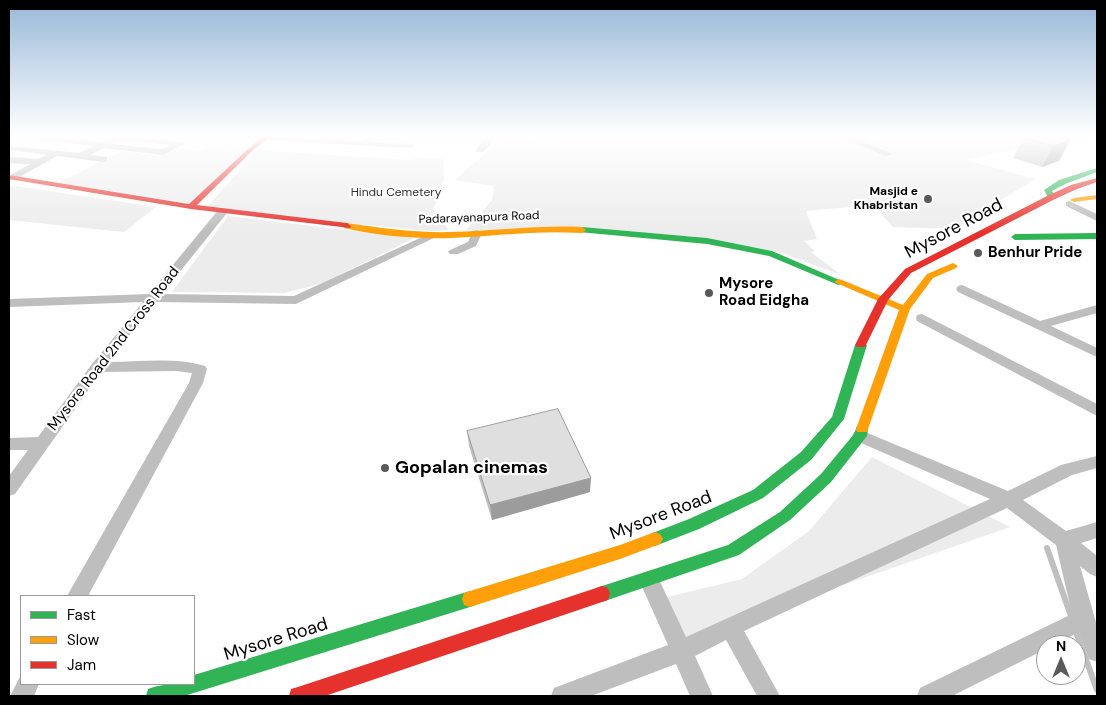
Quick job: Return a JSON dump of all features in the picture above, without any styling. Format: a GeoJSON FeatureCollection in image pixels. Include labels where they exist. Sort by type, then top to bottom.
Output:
{"type":"FeatureCollection","features":[{"type":"Feature","properties":{"kind":"main road"},"geometry":{"type":"LineString","coordinates":[[191,207],[233,167]]}},
{"type":"Feature","properties":{"kind":"main road"},"geometry":{"type":"LineString","coordinates":[[1052,197],[1048,190],[1062,182],[1097,170]]}},
{"type":"Feature","properties":{"kind":"main road","name":"Padarayanapura Road"},"geometry":{"type":"LineString","coordinates":[[10,177],[191,207],[343,226],[435,235],[528,229],[592,230],[731,245],[790,261],[905,309]]}},
{"type":"Feature","properties":{"kind":"main road","name":"Mysore Road"},"geometry":{"type":"LineString","coordinates":[[195,684],[620,552],[694,524],[758,494],[806,456],[838,419],[864,337],[883,300],[908,271],[1074,186],[1097,180]]}},
{"type":"Feature","properties":{"kind":"main road"},"geometry":{"type":"LineString","coordinates":[[1058,212],[1071,202],[1094,192]]}},
{"type":"Feature","properties":{"kind":"main road"},"geometry":{"type":"LineString","coordinates":[[1032,226],[1011,239],[1094,238]]}},
{"type":"Feature","properties":{"kind":"main road","name":"Mysore Road"},"geometry":{"type":"LineString","coordinates":[[298,696],[649,580],[733,550],[785,516],[826,478],[860,436],[905,309],[930,276],[964,260]]}},
{"type":"Feature","properties":{"kind":"main road","name":"Mysore Road"},"geometry":{"type":"LineString","coordinates":[[155,696],[191,685]]}},
{"type":"Feature","properties":{"kind":"street"},"geometry":{"type":"LineString","coordinates":[[10,177],[30,167]]}},
{"type":"Feature","properties":{"kind":"street"},"geometry":{"type":"LineString","coordinates":[[1071,202],[1097,218]]}},
{"type":"Feature","properties":{"kind":"street","name":"Mysore Road 2nd Cross Road"},"geometry":{"type":"LineString","coordinates":[[9,489],[97,367],[224,211]]}},
{"type":"Feature","properties":{"kind":"street"},"geometry":{"type":"LineString","coordinates":[[454,252],[472,244],[477,233]]}},
{"type":"Feature","properties":{"kind":"street"},"geometry":{"type":"LineString","coordinates":[[9,303],[152,298],[296,300],[435,235]]}},
{"type":"Feature","properties":{"kind":"street"},"geometry":{"type":"LineString","coordinates":[[962,289],[1097,353]]}},
{"type":"Feature","properties":{"kind":"street"},"geometry":{"type":"LineString","coordinates":[[1038,326],[1097,309]]}},
{"type":"Feature","properties":{"kind":"street"},"geometry":{"type":"LineString","coordinates":[[922,318],[1097,411]]}},
{"type":"Feature","properties":{"kind":"street"},"geometry":{"type":"LineString","coordinates":[[78,595],[196,383],[200,369],[176,366],[97,367]]}},
{"type":"Feature","properties":{"kind":"street"},"geometry":{"type":"LineString","coordinates":[[860,436],[1008,500],[1064,540],[1097,568]]}},
{"type":"Feature","properties":{"kind":"street"},"geometry":{"type":"LineString","coordinates":[[9,444],[42,443]]}},
{"type":"Feature","properties":{"kind":"street"},"geometry":{"type":"LineString","coordinates":[[562,696],[681,651],[1008,500],[1067,470],[1097,462]]}},
{"type":"Feature","properties":{"kind":"street"},"geometry":{"type":"LineString","coordinates":[[1064,540],[1097,530]]}},
{"type":"Feature","properties":{"kind":"street"},"geometry":{"type":"LineString","coordinates":[[1064,540],[1084,619],[1097,650]]}},
{"type":"Feature","properties":{"kind":"street"},"geometry":{"type":"LineString","coordinates":[[649,580],[702,696]]}},
{"type":"Feature","properties":{"kind":"street"},"geometry":{"type":"LineString","coordinates":[[928,696],[1084,619]]}},
{"type":"Feature","properties":{"kind":"street"},"geometry":{"type":"LineString","coordinates":[[730,627],[769,696]]}},
{"type":"Feature","properties":{"kind":"street"},"geometry":{"type":"LineString","coordinates":[[21,696],[27,685]]}},
{"type":"Feature","properties":{"kind":"green space"},"geometry":{"type":"Polygon","coordinates":[[[90,167],[230,167],[190,203],[58,183],[90,167]]]}},
{"type":"Feature","properties":{"kind":"green space","name":"Hindu Cemetery"},"geometry":{"type":"Polygon","coordinates":[[[242,167],[443,167],[444,179],[433,210],[449,230],[432,231],[346,223],[208,206],[242,167]]]}},
{"type":"Feature","properties":{"kind":"green space"},"geometry":{"type":"Polygon","coordinates":[[[470,167],[991,167],[1035,179],[954,229],[893,227],[873,205],[806,211],[817,239],[804,241],[815,251],[811,252],[841,275],[779,252],[690,236],[466,230],[492,200],[494,186],[455,180],[470,167]]]}},
{"type":"Feature","properties":{"kind":"green space"},"geometry":{"type":"Polygon","coordinates":[[[9,185],[156,207],[124,232],[9,220],[9,185]]]}},
{"type":"Feature","properties":{"kind":"green space","name":"Hindu Cemetery"},"geometry":{"type":"Polygon","coordinates":[[[228,216],[414,238],[323,283],[285,293],[172,292],[228,216]]]}},
{"type":"Feature","properties":{"kind":"green space"},"geometry":{"type":"Polygon","coordinates":[[[872,457],[1010,527],[685,640],[667,597],[742,579],[809,531],[872,457]]]}},
{"type":"Feature","properties":{"kind":"building"},"geometry":{"type":"Polygon","coordinates":[[[558,409],[591,478],[490,505],[467,431],[558,409]]]}},
{"type":"Feature","properties":{"kind":"waterway"},"geometry":{"type":"LineString","coordinates":[[1047,548],[1072,619]]}},
{"type":"Feature","properties":{"kind":"waterway"},"geometry":{"type":"LineString","coordinates":[[1075,629],[1097,690]]}},
{"type":"Feature","properties":{"kind":"traffic: fast"},"geometry":{"type":"LineString","coordinates":[[1052,197],[1048,190],[1062,182],[1097,170]]}},
{"type":"Feature","properties":{"kind":"traffic: fast"},"geometry":{"type":"LineString","coordinates":[[582,230],[707,241],[772,254],[839,282]]}},
{"type":"Feature","properties":{"kind":"traffic: fast"},"geometry":{"type":"LineString","coordinates":[[1015,237],[1097,236]]}},
{"type":"Feature","properties":{"kind":"traffic: fast"},"geometry":{"type":"LineString","coordinates":[[655,539],[694,524],[758,494],[806,456],[838,419],[861,345]]}},
{"type":"Feature","properties":{"kind":"traffic: fast"},"geometry":{"type":"LineString","coordinates":[[602,594],[733,550],[785,516],[826,478],[860,436],[862,429]]}},
{"type":"Feature","properties":{"kind":"traffic: fast"},"geometry":{"type":"LineString","coordinates":[[195,684],[470,599]]}},
{"type":"Feature","properties":{"kind":"traffic: fast"},"geometry":{"type":"LineString","coordinates":[[155,696],[191,685]]}},
{"type":"Feature","properties":{"kind":"traffic: slow"},"geometry":{"type":"LineString","coordinates":[[1074,200],[1097,197]]}},
{"type":"Feature","properties":{"kind":"traffic: slow"},"geometry":{"type":"LineString","coordinates":[[347,226],[425,235],[533,229],[582,230]]}},
{"type":"Feature","properties":{"kind":"traffic: slow"},"geometry":{"type":"LineString","coordinates":[[862,429],[905,309],[930,276],[953,266]]}},
{"type":"Feature","properties":{"kind":"traffic: slow"},"geometry":{"type":"LineString","coordinates":[[839,282],[905,309]]}},
{"type":"Feature","properties":{"kind":"traffic: slow"},"geometry":{"type":"LineString","coordinates":[[470,599],[620,552],[655,539]]}},
{"type":"Feature","properties":{"kind":"traffic: jam"},"geometry":{"type":"LineString","coordinates":[[191,207],[233,167]]}},
{"type":"Feature","properties":{"kind":"traffic: jam"},"geometry":{"type":"LineString","coordinates":[[9,177],[191,207],[347,226]]}},
{"type":"Feature","properties":{"kind":"traffic: jam"},"geometry":{"type":"LineString","coordinates":[[861,345],[883,299],[908,271],[1052,197],[1074,187],[1097,180]]}},
{"type":"Feature","properties":{"kind":"traffic: jam"},"geometry":{"type":"LineString","coordinates":[[298,696],[602,594]]}},
{"type":"Feature","properties":{"kind":"place","name":"Masjid e Khabristan"},"geometry":{"type":"Point","coordinates":[928,199]}},
{"type":"Feature","properties":{"kind":"place","name":"Benhur Pride"},"geometry":{"type":"Point","coordinates":[978,253]}},
{"type":"Feature","properties":{"kind":"place","name":"Mysore Road Eidgha"},"geometry":{"type":"Point","coordinates":[709,293]}},
{"type":"Feature","properties":{"kind":"place","name":"Gopalan cinemas"},"geometry":{"type":"Point","coordinates":[385,468]}}]}
